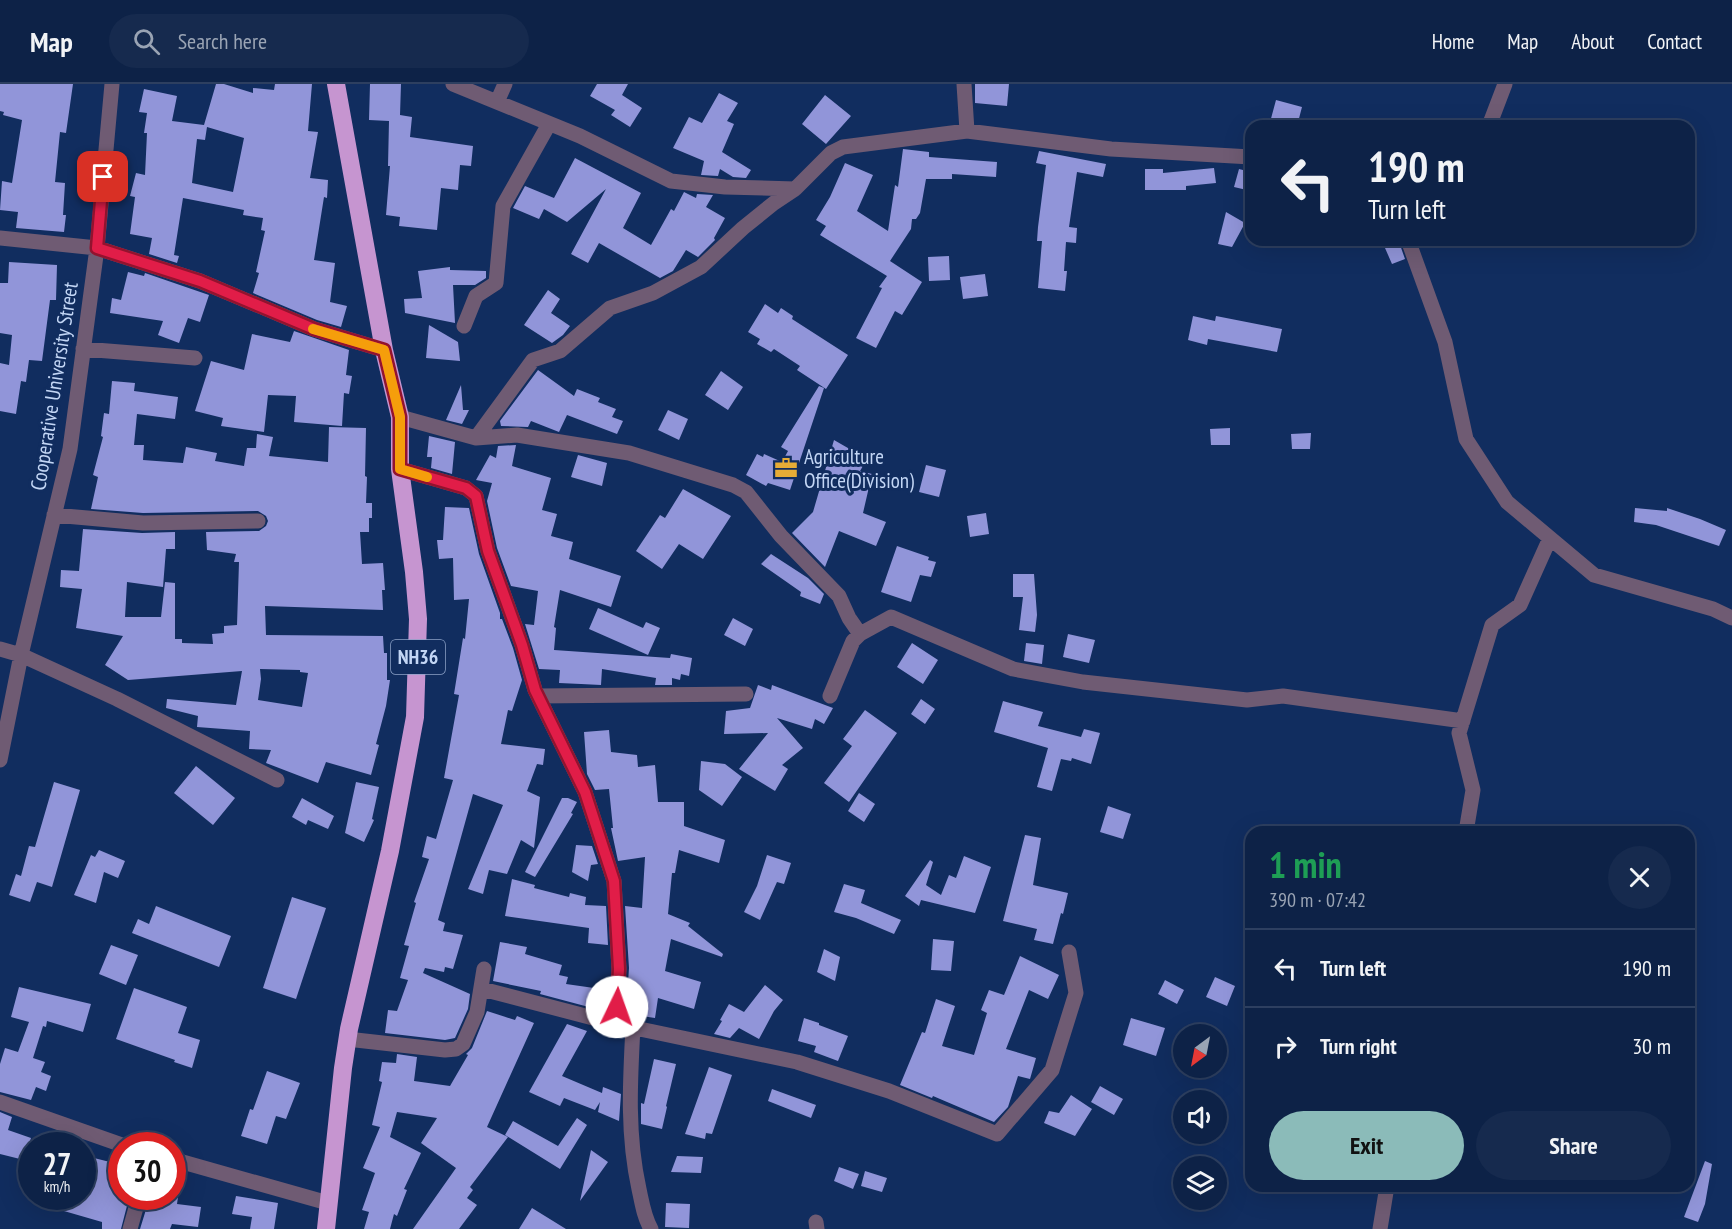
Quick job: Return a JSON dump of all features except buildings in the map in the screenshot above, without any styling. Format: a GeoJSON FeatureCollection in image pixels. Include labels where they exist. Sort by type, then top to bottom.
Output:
{"type":"FeatureCollection","features":[{"type":"Feature","properties":{"kind":"highway","name":"NH36"},"geometry":{"type":"LineString","coordinates":[[327,1229],[328,1203],[348,1039],[390,850],[415,717],[418,619],[400,469],[400,417],[384,350],[336,84]]}},
{"type":"Feature","properties":{"kind":"street","name":"Cooperative University Street"},"geometry":{"type":"LineString","coordinates":[[0,760],[21,655],[70,449],[97,248],[112,84]]}},
{"type":"Feature","properties":{"kind":"street"},"geometry":{"type":"LineString","coordinates":[[453,84],[580,136],[671,181],[725,187],[795,189]]}},
{"type":"Feature","properties":{"kind":"street"},"geometry":{"type":"LineString","coordinates":[[497,102],[505,84]]}},
{"type":"Feature","properties":{"kind":"street"},"geometry":{"type":"LineString","coordinates":[[964,84],[968,131]]}},
{"type":"Feature","properties":{"kind":"street"},"geometry":{"type":"LineString","coordinates":[[1491,120],[1505,84]]}},
{"type":"Feature","properties":{"kind":"street"},"geometry":{"type":"LineString","coordinates":[[464,326],[476,296],[496,284],[503,206],[549,124]]}},
{"type":"Feature","properties":{"kind":"street"},"geometry":{"type":"LineString","coordinates":[[476,438],[532,360],[560,351],[610,308],[653,294],[701,267],[743,228],[795,189],[831,153],[843,147],[968,131],[1111,148],[1245,158]]}},
{"type":"Feature","properties":{"kind":"street"},"geometry":{"type":"LineString","coordinates":[[0,238],[97,248],[200,281],[314,329],[384,350]]}},
{"type":"Feature","properties":{"kind":"street"},"geometry":{"type":"LineString","coordinates":[[1410,246],[1445,342],[1466,440],[1507,502],[1594,575],[1713,609],[1732,618]]}},
{"type":"Feature","properties":{"kind":"street"},"geometry":{"type":"LineString","coordinates":[[83,349],[195,357]]}},
{"type":"Feature","properties":{"kind":"street"},"geometry":{"type":"LineString","coordinates":[[400,417],[476,438],[517,435],[629,453],[733,485],[746,492],[781,536],[839,596],[849,618],[860,634]]}},
{"type":"Feature","properties":{"kind":"street"},"geometry":{"type":"LineString","coordinates":[[400,469],[466,488],[476,496],[488,551],[538,696],[585,792],[614,881],[619,969],[616,1024]]}},
{"type":"Feature","properties":{"kind":"street"},"geometry":{"type":"LineString","coordinates":[[54,515],[143,523],[258,521]]}},
{"type":"Feature","properties":{"kind":"street"},"geometry":{"type":"LineString","coordinates":[[1467,826],[1473,790],[1459,733],[1492,625],[1520,605],[1550,538]]}},
{"type":"Feature","properties":{"kind":"street"},"geometry":{"type":"LineString","coordinates":[[830,696],[853,641],[860,634],[891,617],[1013,669],[1083,682],[1246,699],[1283,696],[1463,720]]}},
{"type":"Feature","properties":{"kind":"street"},"geometry":{"type":"LineString","coordinates":[[0,649],[21,655],[117,699],[278,780]]}},
{"type":"Feature","properties":{"kind":"street"},"geometry":{"type":"LineString","coordinates":[[538,696],[746,694]]}},
{"type":"Feature","properties":{"kind":"street"},"geometry":{"type":"LineString","coordinates":[[482,988],[616,1024],[797,1062],[889,1091],[997,1134],[1052,1070],[1076,993],[1069,951]]}},
{"type":"Feature","properties":{"kind":"street"},"geometry":{"type":"LineString","coordinates":[[348,1039],[445,1050],[456,1049],[462,1044],[477,1012],[484,969]]}},
{"type":"Feature","properties":{"kind":"street"},"geometry":{"type":"LineString","coordinates":[[633,1027],[629,1105],[634,1168],[645,1219],[651,1229]]}},
{"type":"Feature","properties":{"kind":"street"},"geometry":{"type":"LineString","coordinates":[[0,1102],[108,1140]]}},
{"type":"Feature","properties":{"kind":"street"},"geometry":{"type":"LineString","coordinates":[[186,1163],[328,1203]]}},
{"type":"Feature","properties":{"kind":"street"},"geometry":{"type":"LineString","coordinates":[[1380,1229],[1386,1192]]}},
{"type":"Feature","properties":{"kind":"street"},"geometry":{"type":"LineString","coordinates":[[130,1229],[135,1210]]}},
{"type":"Feature","properties":{"kind":"slow traffic"},"geometry":{"type":"LineString","coordinates":[[313,329],[384,350],[400,417],[400,469],[427,477]]}},
{"type":"Feature","properties":{"kind":"place","name":"Agriculture Office(Division)"},"geometry":{"type":"Point","coordinates":[786,468]}},
{"type":"Feature","properties":{"kind":"route"},"geometry":{"type":"LineString","coordinates":[[103,177],[97,248],[200,281],[314,329],[384,350],[400,417],[400,469],[466,488],[476,496],[488,551],[522,645],[535,690],[585,792],[614,881],[619,969],[617,1007]]}}]}
